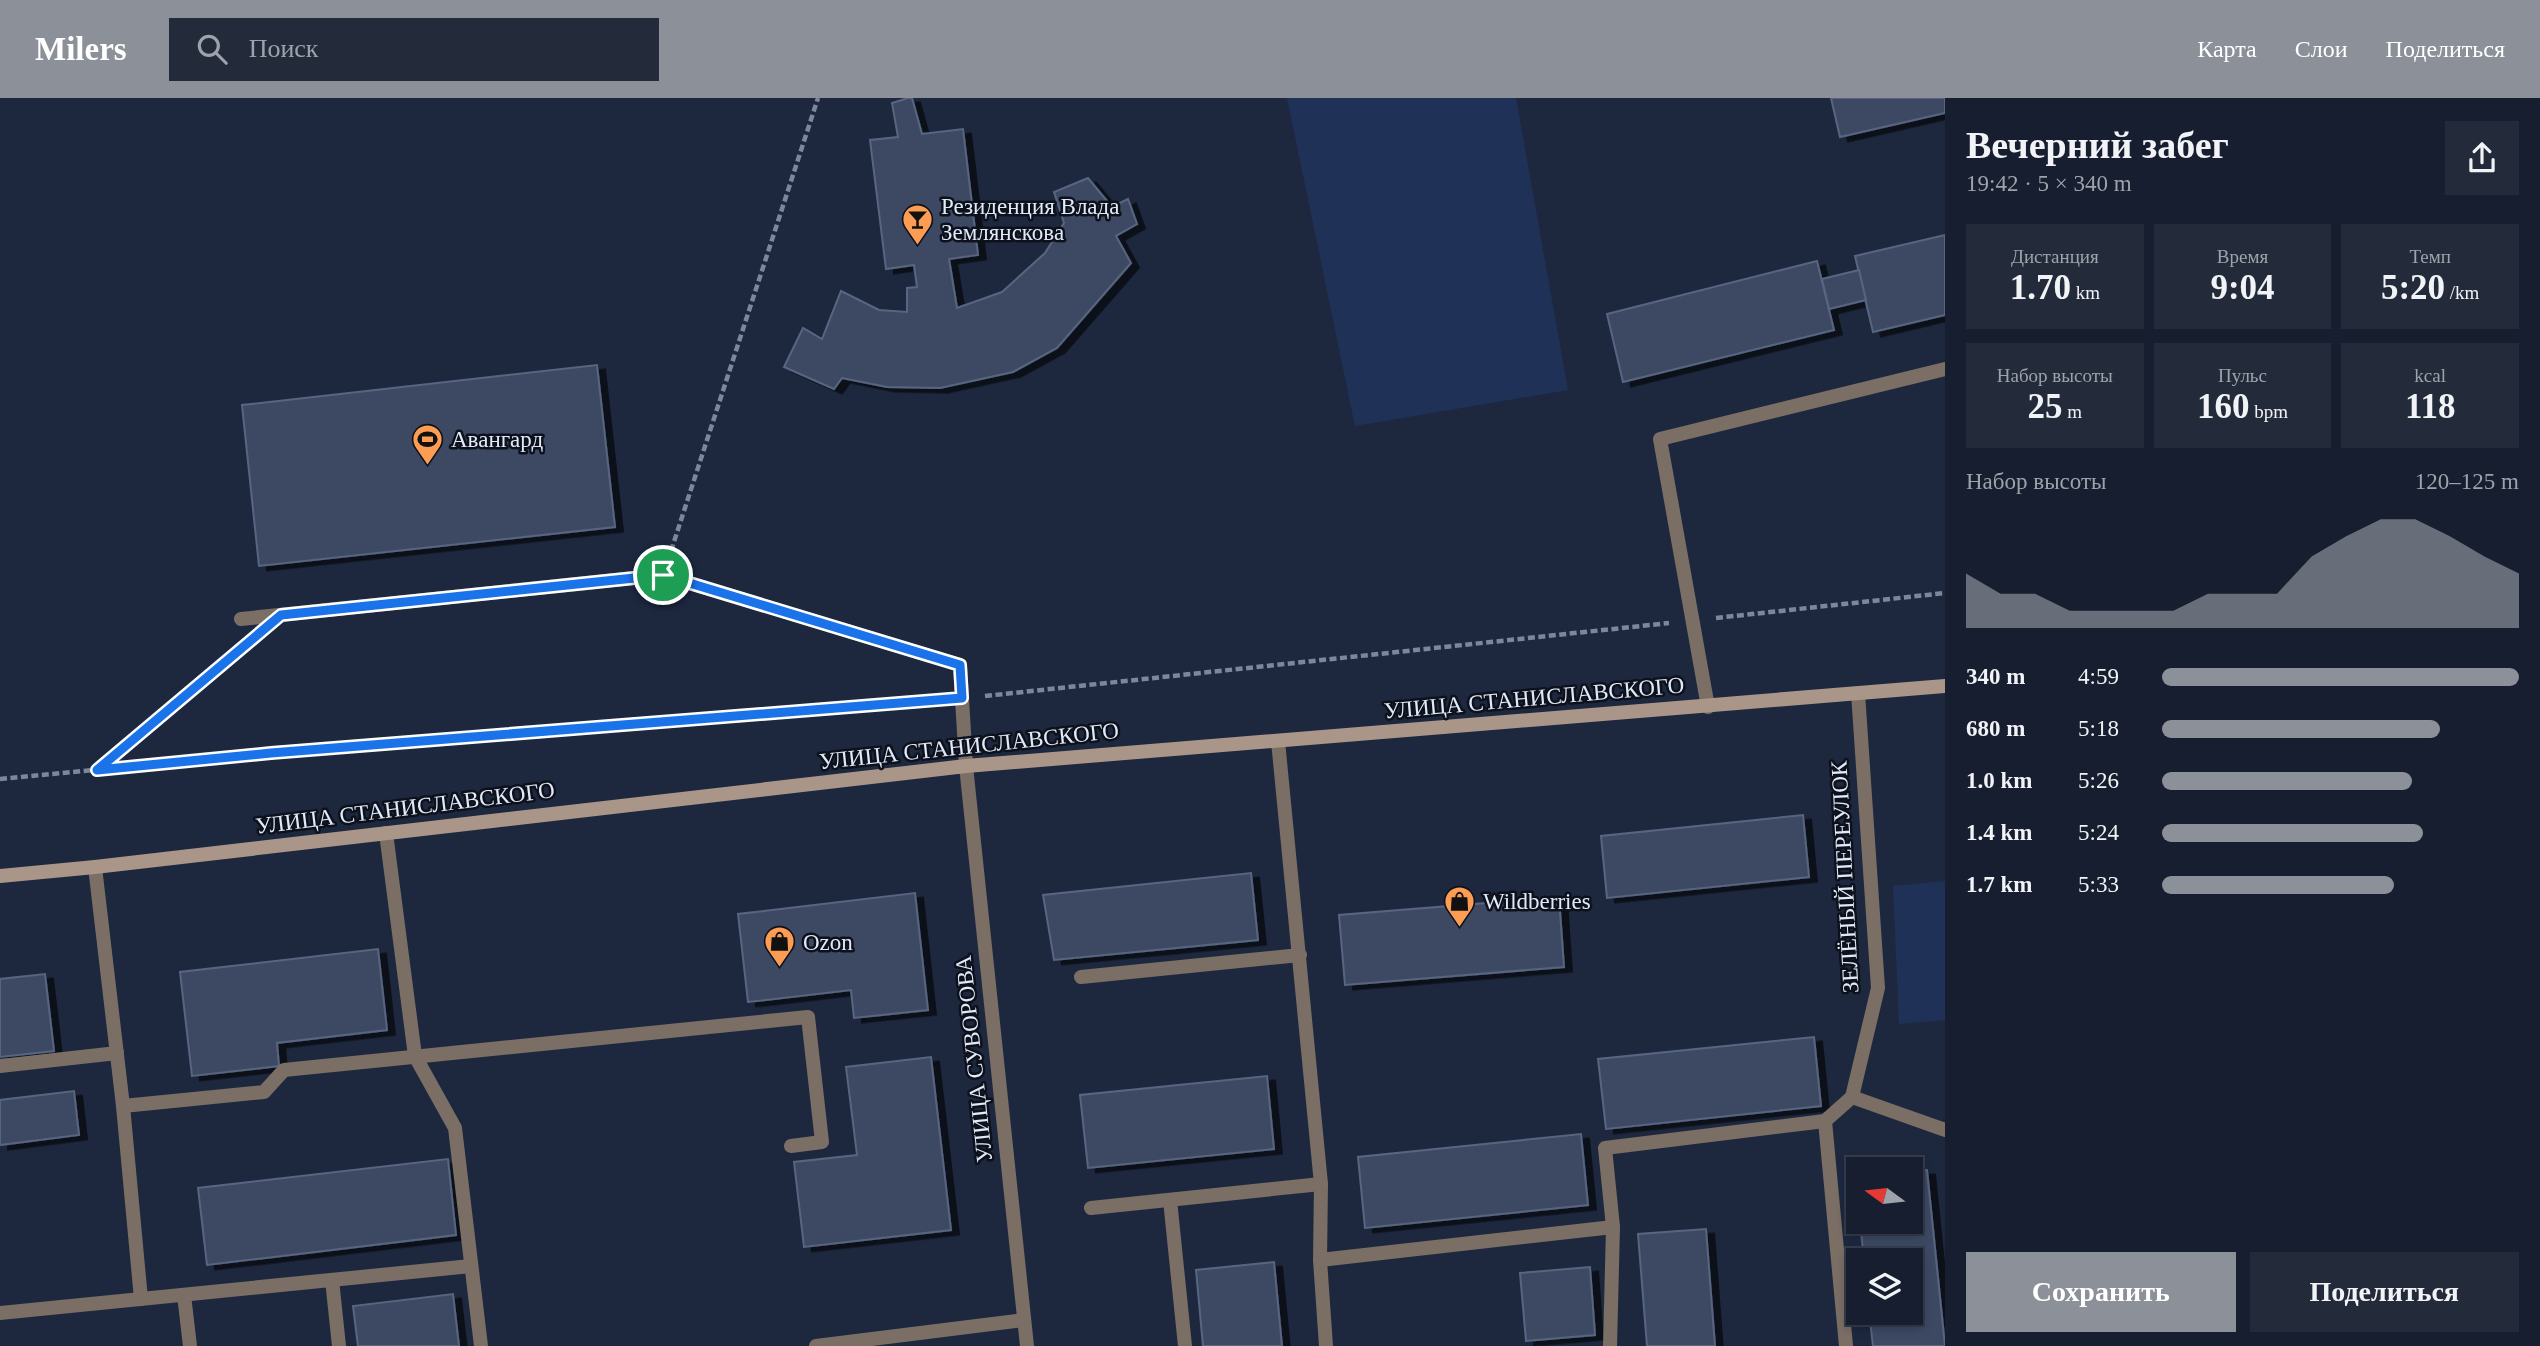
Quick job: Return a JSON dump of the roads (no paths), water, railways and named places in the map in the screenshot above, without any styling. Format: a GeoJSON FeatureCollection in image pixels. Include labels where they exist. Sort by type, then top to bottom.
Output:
{"type":"FeatureCollection","features":[{"type":"Feature","properties":{"kind":"main road","name":"УЛИЦА СТАНИСЛАВСКОГО"},"geometry":{"type":"LineString","coordinates":[[0,876],[966,766],[1945,686]]}},
{"type":"Feature","properties":{"kind":"street"},"geometry":{"type":"LineString","coordinates":[[1708,707],[1660,439],[1945,369]]}},
{"type":"Feature","properties":{"kind":"street","name":"УЛИЦА СУВОРОВА"},"geometry":{"type":"LineString","coordinates":[[241,619],[663,575],[960,665],[966,766],[1027,1346]]}},
{"type":"Feature","properties":{"kind":"street","name":"ЗЕЛЁНЫЙ ПЕРЕУЛОК"},"geometry":{"type":"LineString","coordinates":[[1852,1097],[1878,988],[1858,694]]}},
{"type":"Feature","properties":{"kind":"street"},"geometry":{"type":"LineString","coordinates":[[1278,741],[1321,1184],[1320,1260],[1326,1346]]}},
{"type":"Feature","properties":{"kind":"street"},"geometry":{"type":"LineString","coordinates":[[386,833],[415,1056],[455,1128],[481,1346]]}},
{"type":"Feature","properties":{"kind":"street"},"geometry":{"type":"LineString","coordinates":[[95,867],[123,1106],[141,1299]]}},
{"type":"Feature","properties":{"kind":"street"},"geometry":{"type":"LineString","coordinates":[[1081,977],[1300,955]]}},
{"type":"Feature","properties":{"kind":"street"},"geometry":{"type":"LineString","coordinates":[[123,1106],[264,1092],[284,1070],[808,1017],[822,1142],[790,1146]]}},
{"type":"Feature","properties":{"kind":"street"},"geometry":{"type":"LineString","coordinates":[[0,1066],[117,1053]]}},
{"type":"Feature","properties":{"kind":"street"},"geometry":{"type":"LineString","coordinates":[[1610,1346],[1613,1227],[1605,1149],[1825,1121],[1852,1097],[1945,1130]]}},
{"type":"Feature","properties":{"kind":"street"},"geometry":{"type":"LineString","coordinates":[[1825,1121],[1846,1346]]}},
{"type":"Feature","properties":{"kind":"street"},"geometry":{"type":"LineString","coordinates":[[1091,1208],[1321,1184]]}},
{"type":"Feature","properties":{"kind":"street"},"geometry":{"type":"LineString","coordinates":[[1170,1200],[1185,1346]]}},
{"type":"Feature","properties":{"kind":"street"},"geometry":{"type":"LineString","coordinates":[[1320,1260],[1613,1227]]}},
{"type":"Feature","properties":{"kind":"street"},"geometry":{"type":"LineString","coordinates":[[0,1313],[471,1266]]}},
{"type":"Feature","properties":{"kind":"street"},"geometry":{"type":"LineString","coordinates":[[332,1280],[339,1346]]}},
{"type":"Feature","properties":{"kind":"street"},"geometry":{"type":"LineString","coordinates":[[184,1295],[190,1346]]}},
{"type":"Feature","properties":{"kind":"street"},"geometry":{"type":"LineString","coordinates":[[816,1346],[1024,1320]]}},
{"type":"Feature","properties":{"kind":"place","name":"Резиденция Влада Землянскова"},"geometry":{"type":"Point","coordinates":[918,246]}},
{"type":"Feature","properties":{"kind":"place","name":"Авангард"},"geometry":{"type":"Point","coordinates":[428,466]}},
{"type":"Feature","properties":{"kind":"place","name":"Wildberries"},"geometry":{"type":"Point","coordinates":[1460,928]}},
{"type":"Feature","properties":{"kind":"place","name":"Ozon"},"geometry":{"type":"Point","coordinates":[780,969]}}]}
